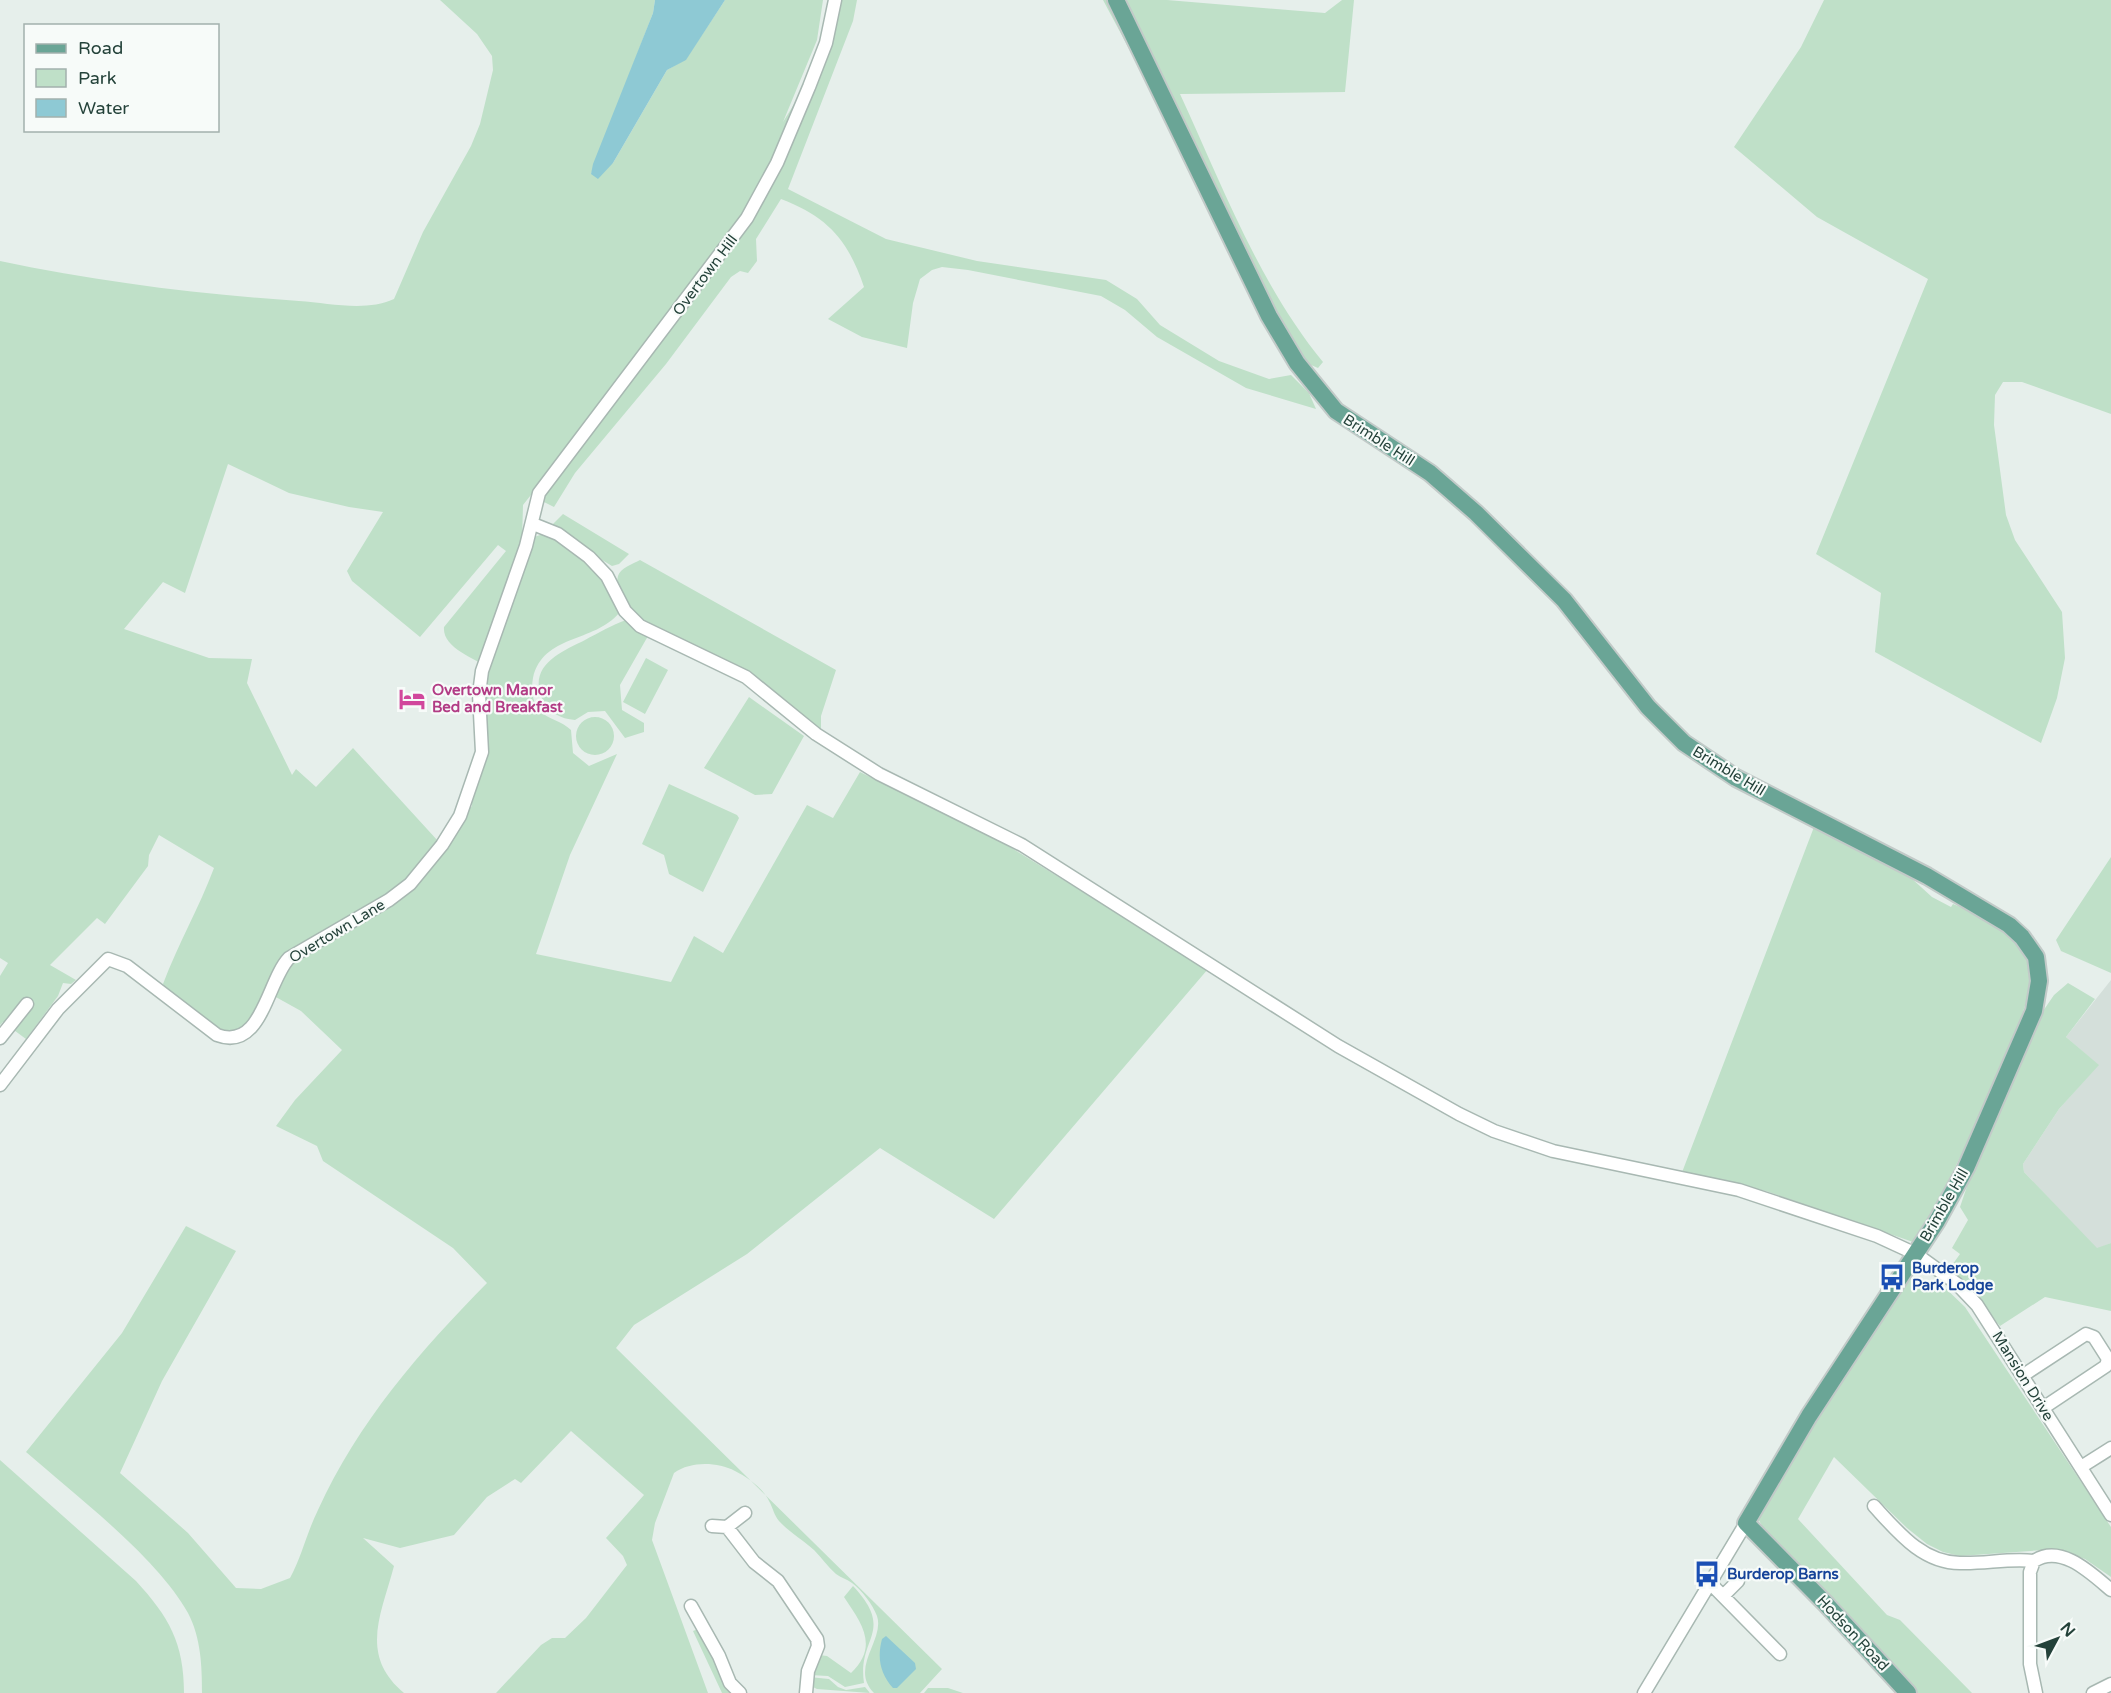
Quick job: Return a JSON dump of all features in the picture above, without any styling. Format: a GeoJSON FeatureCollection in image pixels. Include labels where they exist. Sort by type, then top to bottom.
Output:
{"type":"FeatureCollection","features":[{"type":"Feature","properties":{"kind":"main road","name":"Brimble Hill"},"geometry":{"type":"LineString","coordinates":[[1116,0],[1269,316],[1297,363],[1336,411],[1430,473],[1476,513],[1564,600],[1648,707],[1692,749],[1746,783],[1863,842],[1985,909],[2009,926],[2036,957],[2038,994],[2028,1027],[1966,1168],[1916,1254],[1809,1416],[1746,1523]]}},
{"type":"Feature","properties":{"kind":"main road","name":"Hodson Road"},"geometry":{"type":"LineString","coordinates":[[1746,1523],[1826,1604],[1908,1693]]}},
{"type":"Feature","properties":{"kind":"street","name":"Overtown Hill"},"geometry":{"type":"LineString","coordinates":[[533,524],[537,499],[544,485],[611,394],[718,260],[758,201],[787,143],[816,69],[828,33],[835,0]]}},
{"type":"Feature","properties":{"kind":"street","name":"Overtown Lane"},"geometry":{"type":"LineString","coordinates":[[0,1084],[51,1017],[104,961],[113,959],[127,966],[210,1032],[225,1038],[237,1038],[256,1023],[279,971],[289,958],[388,900],[419,875],[456,823],[474,781],[482,752],[479,694],[482,671],[533,524]]}},
{"type":"Feature","properties":{"kind":"street","name":"Mansion Drive"},"geometry":{"type":"LineString","coordinates":[[533,524],[552,531],[590,557],[607,576],[626,611],[640,626],[746,677],[808,728],[879,774],[1022,845],[1338,1046],[1460,1114],[1494,1131],[1553,1151],[1739,1190],[1775,1200],[1877,1236],[1916,1254],[1956,1283],[1977,1305],[2111,1515]]}},
{"type":"Feature","properties":{"kind":"street"},"geometry":{"type":"LineString","coordinates":[[0,1038],[27,1004]]}},
{"type":"Feature","properties":{"kind":"street"},"geometry":{"type":"LineString","coordinates":[[2022,1376],[2086,1334],[2094,1337],[2108,1359],[2106,1366],[2043,1408]]}},
{"type":"Feature","properties":{"kind":"street"},"geometry":{"type":"LineString","coordinates":[[2081,1467],[2111,1448]]}},
{"type":"Feature","properties":{"kind":"street"},"geometry":{"type":"LineString","coordinates":[[1874,1506],[1902,1536],[1934,1558],[1960,1563],[2034,1561],[2042,1557],[2069,1559],[2111,1590]]}},
{"type":"Feature","properties":{"kind":"street"},"geometry":{"type":"LineString","coordinates":[[712,1526],[727,1527],[745,1514]]}},
{"type":"Feature","properties":{"kind":"street"},"geometry":{"type":"LineString","coordinates":[[1644,1693],[1746,1523]]}},
{"type":"Feature","properties":{"kind":"street"},"geometry":{"type":"LineString","coordinates":[[727,1527],[754,1562],[778,1581],[818,1639],[818,1646],[808,1671],[806,1693]]}},
{"type":"Feature","properties":{"kind":"street"},"geometry":{"type":"LineString","coordinates":[[2034,1561],[2030,1572],[2030,1664],[2037,1693]]}},
{"type":"Feature","properties":{"kind":"street"},"geometry":{"type":"LineString","coordinates":[[1724,1595],[1738,1581]]}},
{"type":"Feature","properties":{"kind":"street"},"geometry":{"type":"LineString","coordinates":[[1710,1584],[1724,1595],[1780,1654]]}},
{"type":"Feature","properties":{"kind":"street"},"geometry":{"type":"LineString","coordinates":[[691,1605],[719,1656],[729,1683],[740,1693]]}},
{"type":"Feature","properties":{"kind":"street"},"geometry":{"type":"LineString","coordinates":[[2093,1693],[2111,1684]]}},
{"type":"Feature","properties":{"kind":"shaded area"},"geometry":{"type":"Polygon","coordinates":[[[2111,980],[2111,1243],[2097,1249],[2024,1172],[2023,1164],[2059,1109],[2098,1065],[2066,1037],[2111,980]]]}},
{"type":"Feature","properties":{"kind":"green space"},"geometry":{"type":"Polygon","coordinates":[[[440,0],[655,0],[653,13],[591,174],[613,163],[667,70],[686,59],[725,0],[823,0],[817,40],[783,122],[826,53],[840,0],[857,0],[853,21],[788,189],[886,239],[977,261],[1106,280],[1137,299],[1160,325],[1219,361],[1269,379],[1291,375],[1309,393],[1316,409],[1246,388],[1157,337],[1125,310],[1101,296],[968,270],[942,267],[932,270],[920,279],[913,303],[907,348],[862,337],[828,319],[864,287],[851,256],[843,243],[824,222],[781,199],[756,239],[757,261],[748,273],[740,271],[731,277],[666,364],[575,473],[554,507],[542,501],[545,477],[523,505],[522,541],[543,534],[563,514],[629,554],[619,564],[612,566],[584,549],[604,577],[619,613],[609,623],[558,646],[547,654],[539,664],[533,678],[535,703],[542,713],[571,730],[573,753],[589,766],[617,754],[570,855],[536,954],[671,982],[694,936],[723,953],[807,805],[833,818],[860,772],[1000,841],[1208,969],[994,1219],[880,1148],[747,1254],[634,1325],[616,1348],[751,1481],[735,1471],[720,1466],[704,1464],[681,1469],[674,1473],[655,1523],[652,1540],[708,1693],[496,1693],[541,1645],[552,1638],[565,1638],[586,1618],[627,1565],[623,1556],[606,1538],[644,1495],[571,1431],[521,1483],[515,1479],[487,1497],[454,1535],[400,1548],[363,1538],[394,1566],[380,1618],[377,1634],[378,1649],[382,1664],[390,1679],[404,1693],[202,1693],[201,1662],[196,1632],[188,1613],[174,1592],[156,1570],[114,1528],[26,1452],[122,1333],[186,1226],[236,1251],[162,1381],[120,1473],[188,1533],[236,1588],[261,1589],[290,1578],[314,1518],[334,1478],[371,1417],[438,1335],[487,1283],[453,1248],[323,1161],[317,1146],[276,1126],[295,1100],[342,1050],[301,1011],[274,996],[256,1012],[245,1029],[221,1034],[168,991],[163,984],[214,868],[159,835],[149,855],[148,866],[105,924],[97,918],[50,965],[76,980],[71,984],[63,983],[58,996],[26,1039],[3,1022],[0,1025],[0,976],[8,963],[0,958],[0,261],[111,281],[224,295],[347,306],[372,305],[394,299],[423,232],[471,146],[480,124],[493,70],[492,56],[477,34],[440,0]],[[228,464],[185,593],[163,582],[124,629],[209,658],[252,659],[247,683],[292,775],[296,769],[316,787],[353,748],[438,841],[472,806],[472,797],[485,760],[484,691],[489,668],[453,647],[448,641],[444,627],[506,551],[498,545],[420,637],[352,581],[347,571],[383,512],[349,507],[289,493],[228,464]]]}},
{"type":"Feature","properties":{"kind":"green space"},"geometry":{"type":"Polygon","coordinates":[[[1103,0],[1167,0],[1325,13],[1342,0],[1354,0],[1345,92],[1180,94],[1243,233],[1261,267],[1300,332],[1323,362],[1318,368],[1304,362],[1260,285],[1162,84],[1135,60],[1103,0]]]}},
{"type":"Feature","properties":{"kind":"green space"},"geometry":{"type":"Polygon","coordinates":[[[1824,0],[2111,0],[2111,414],[2022,382],[2003,382],[1995,395],[1994,425],[2006,515],[2015,540],[2062,612],[2065,658],[2057,698],[2041,743],[1875,652],[1881,593],[1816,554],[1928,279],[1817,217],[1734,147],[1801,47],[1824,0]]]}},
{"type":"Feature","properties":{"kind":"green space"},"geometry":{"type":"Polygon","coordinates":[[[640,560],[836,670],[821,716],[821,732],[780,701],[682,648],[634,612],[620,593],[618,576],[624,568],[640,560]]]}},
{"type":"Feature","properties":{"kind":"green space"},"geometry":{"type":"Polygon","coordinates":[[[626,620],[648,636],[620,685],[622,710],[644,723],[644,732],[625,738],[605,711],[588,712],[575,720],[551,711],[542,699],[539,677],[549,661],[557,655],[626,620]]]}},
{"type":"Feature","properties":{"kind":"green space"},"geometry":{"type":"Polygon","coordinates":[[[646,658],[668,670],[645,714],[623,702],[646,658]]]}},
{"type":"Feature","properties":{"kind":"green space"},"geometry":{"type":"Polygon","coordinates":[[[749,697],[804,736],[772,794],[755,795],[704,768],[749,697]]]}},
{"type":"Feature","properties":{"kind":"green space"},"geometry":{"type":"Polygon","coordinates":[[[595,717],[608,723],[614,736],[608,749],[595,755],[582,749],[576,736],[582,723],[595,717]]]}},
{"type":"Feature","properties":{"kind":"green space"},"geometry":{"type":"Polygon","coordinates":[[[669,784],[737,815],[739,818],[703,892],[669,874],[664,855],[642,844],[669,784]]]}},
{"type":"Feature","properties":{"kind":"green space"},"geometry":{"type":"Polygon","coordinates":[[[1814,827],[1910,877],[1932,897],[1951,907],[1953,904],[2001,928],[2021,946],[2031,970],[2029,992],[2003,1064],[1944,1190],[1913,1242],[1766,1191],[1681,1175],[1814,827]]]}},
{"type":"Feature","properties":{"kind":"green space"},"geometry":{"type":"Polygon","coordinates":[[[2111,857],[2111,973],[2061,951],[2056,940],[2111,857]]]}},
{"type":"Feature","properties":{"kind":"green space"},"geometry":{"type":"Polygon","coordinates":[[[2068,983],[2095,999],[2066,1037],[2099,1065],[2059,1109],[2023,1164],[2024,1172],[2097,1248],[2111,1243],[2111,1311],[2045,1297],[2000,1326],[1950,1268],[1960,1254],[1952,1248],[1968,1220],[1960,1207],[1980,1148],[2041,1014],[2054,995],[2068,983]]]}},
{"type":"Feature","properties":{"kind":"green space"},"geometry":{"type":"Polygon","coordinates":[[[1911,1277],[1933,1290],[1939,1282],[1965,1307],[2111,1527],[2111,1577],[2085,1559],[2057,1549],[1960,1556],[1943,1552],[1927,1544],[1907,1528],[1834,1457],[1798,1519],[1887,1615],[1900,1620],[1972,1693],[1917,1693],[1766,1533],[1757,1517],[1804,1432],[1911,1277]]]}},
{"type":"Feature","properties":{"kind":"green space"},"geometry":{"type":"Polygon","coordinates":[[[0,1460],[148,1594],[166,1619],[178,1645],[184,1693],[0,1693],[0,1460]]]}},
{"type":"Feature","properties":{"kind":"green space"},"geometry":{"type":"Polygon","coordinates":[[[766,1495],[942,1669],[920,1693],[874,1693],[867,1683],[865,1674],[878,1625],[873,1607],[863,1593],[836,1574],[814,1550],[779,1521],[766,1495]]]}},
{"type":"Feature","properties":{"kind":"green space"},"geometry":{"type":"Polygon","coordinates":[[[853,1586],[866,1601],[874,1625],[865,1655],[864,1683],[845,1687],[828,1676],[810,1675],[819,1655],[827,1656],[851,1673],[864,1654],[866,1644],[862,1626],[844,1597],[853,1586]]]}},
{"type":"Feature","properties":{"kind":"green space"},"geometry":{"type":"Polygon","coordinates":[[[698,1629],[736,1693],[722,1693],[693,1631],[698,1629]]]}},
{"type":"Feature","properties":{"kind":"green space"},"geometry":{"type":"Polygon","coordinates":[[[809,1677],[829,1679],[838,1687],[846,1690],[865,1687],[870,1693],[817,1689],[811,1686],[809,1677]]]}},
{"type":"Feature","properties":{"kind":"green space"},"geometry":{"type":"Polygon","coordinates":[[[928,1688],[948,1688],[963,1693],[924,1693],[928,1688]]]}},
{"type":"Feature","properties":{"kind":"water"},"geometry":{"type":"Polygon","coordinates":[[[655,0],[725,0],[686,60],[667,70],[613,163],[598,179],[591,174],[593,164],[653,13],[655,0]]]}},
{"type":"Feature","properties":{"kind":"water"},"geometry":{"type":"Polygon","coordinates":[[[886,1636],[915,1663],[916,1669],[897,1688],[893,1688],[885,1677],[881,1665],[882,1639],[886,1636]]]}},
{"type":"Feature","properties":{"kind":"place","name":"Overtown Manor Bed and Breakfast"},"geometry":{"type":"Point","coordinates":[412,699]}},
{"type":"Feature","properties":{"kind":"place","name":"Burderop Park Lodge"},"geometry":{"type":"Point","coordinates":[1892,1277]}},
{"type":"Feature","properties":{"kind":"place","name":"Burderop Barns"},"geometry":{"type":"Point","coordinates":[1707,1574]}}]}
